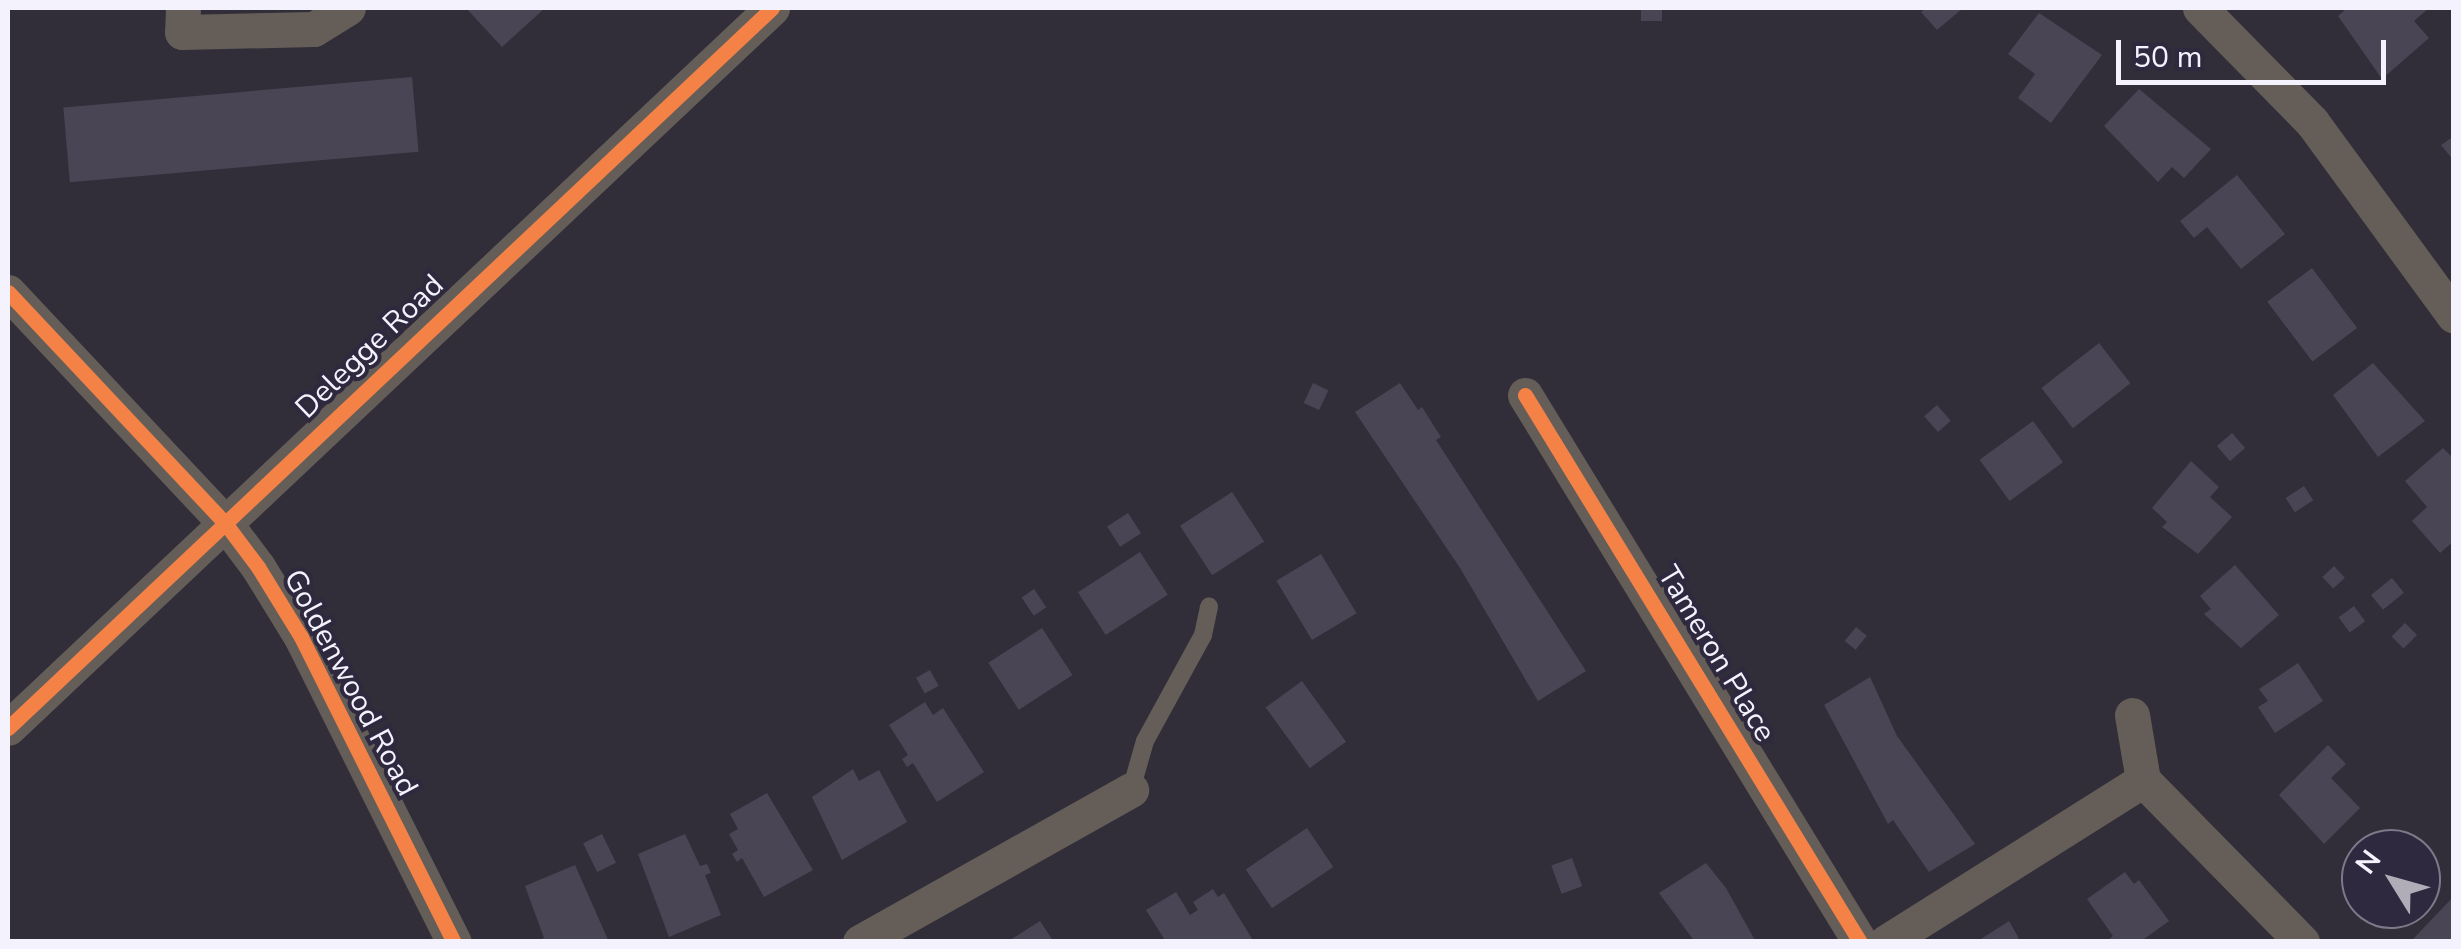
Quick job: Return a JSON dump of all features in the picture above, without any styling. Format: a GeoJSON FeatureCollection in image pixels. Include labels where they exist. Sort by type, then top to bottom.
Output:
{"type":"FeatureCollection","features":[{"type":"Feature","properties":{"kind":"street"},"geometry":{"type":"LineString","coordinates":[[183,8],[182,32],[314,30],[348,8]]}},
{"type":"Feature","properties":{"kind":"street","name":"Delegge Road"},"geometry":{"type":"LineString","coordinates":[[8,728],[772,8]]}},
{"type":"Feature","properties":{"kind":"street"},"geometry":{"type":"LineString","coordinates":[[2200,8],[2312,122],[2451,309]]}},
{"type":"Feature","properties":{"kind":"street","name":"Goldenwood Road"},"geometry":{"type":"LineString","coordinates":[[8,292],[226,523],[301,637],[454,942]]}},
{"type":"Feature","properties":{"kind":"street","name":"Tameron Place"},"geometry":{"type":"LineString","coordinates":[[1525,394],[1860,942]]}},
{"type":"Feature","properties":{"kind":"street"},"geometry":{"type":"LineString","coordinates":[[2132,715],[2142,780],[2302,942]]}},
{"type":"Feature","properties":{"kind":"street"},"geometry":{"type":"LineString","coordinates":[[1886,942],[2142,780]]}},
{"type":"Feature","properties":{"kind":"street"},"geometry":{"type":"LineString","coordinates":[[860,942],[1131,790]]}},
{"type":"Feature","properties":{"kind":"lane"},"geometry":{"type":"LineString","coordinates":[[1131,790],[1145,741],[1203,635],[1209,607]]}},
{"type":"Feature","properties":{"kind":"building"},"geometry":{"type":"Polygon","coordinates":[[[466,8],[545,8],[502,47],[466,8]]]}},
{"type":"Feature","properties":{"kind":"building"},"geometry":{"type":"Polygon","coordinates":[[[1641,8],[1662,8],[1662,21],[1641,21],[1641,8]]]}},
{"type":"Feature","properties":{"kind":"building"},"geometry":{"type":"Polygon","coordinates":[[[1926,8],[1963,8],[1937,30],[1921,12],[1926,8]]]}},
{"type":"Feature","properties":{"kind":"building"},"geometry":{"type":"Polygon","coordinates":[[[2347,8],[2429,8],[2414,21],[2429,38],[2382,79],[2338,16],[2347,8]]]}},
{"type":"Feature","properties":{"kind":"building"},"geometry":{"type":"Polygon","coordinates":[[[2039,13],[2102,55],[2051,123],[2018,98],[2035,74],[2008,54],[2039,13]]]}},
{"type":"Feature","properties":{"kind":"building"},"geometry":{"type":"Polygon","coordinates":[[[412,77],[419,152],[70,182],[63,108],[412,77]]]}},
{"type":"Feature","properties":{"kind":"building"},"geometry":{"type":"Polygon","coordinates":[[[2139,89],[2211,149],[2184,178],[2172,167],[2158,182],[2104,126],[2139,89]]]}},
{"type":"Feature","properties":{"kind":"building"},"geometry":{"type":"Polygon","coordinates":[[[2454,136],[2454,161],[2441,145],[2454,136]]]}},
{"type":"Feature","properties":{"kind":"building"},"geometry":{"type":"Polygon","coordinates":[[[2237,175],[2285,234],[2241,269],[2207,227],[2194,238],[2180,221],[2237,175]]]}},
{"type":"Feature","properties":{"kind":"building"},"geometry":{"type":"Polygon","coordinates":[[[2312,268],[2357,328],[2312,362],[2267,302],[2312,268]]]}},
{"type":"Feature","properties":{"kind":"building"},"geometry":{"type":"Polygon","coordinates":[[[2099,343],[2130,383],[2073,428],[2041,388],[2099,343]]]}},
{"type":"Feature","properties":{"kind":"building"},"geometry":{"type":"Polygon","coordinates":[[[2373,363],[2425,421],[2378,457],[2333,395],[2373,363]]]}},
{"type":"Feature","properties":{"kind":"building"},"geometry":{"type":"Polygon","coordinates":[[[1313,383],[1328,390],[1319,410],[1304,403],[1313,383]]]}},
{"type":"Feature","properties":{"kind":"building"},"geometry":{"type":"Polygon","coordinates":[[[1400,383],[1418,410],[1422,407],[1441,437],[1436,440],[1586,671],[1538,701],[1460,568],[1355,412],[1400,383]]]}},
{"type":"Feature","properties":{"kind":"building"},"geometry":{"type":"Polygon","coordinates":[[[1937,405],[1951,421],[1938,432],[1924,416],[1937,405]]]}},
{"type":"Feature","properties":{"kind":"building"},"geometry":{"type":"Polygon","coordinates":[[[2033,421],[2063,462],[2010,501],[1980,460],[2033,421]]]}},
{"type":"Feature","properties":{"kind":"building"},"geometry":{"type":"Polygon","coordinates":[[[2232,433],[2245,448],[2230,461],[2217,446],[2232,433]]]}},
{"type":"Feature","properties":{"kind":"building"},"geometry":{"type":"Polygon","coordinates":[[[2443,448],[2454,459],[2454,541],[2440,553],[2412,521],[2427,507],[2405,481],[2443,448]]]}},
{"type":"Feature","properties":{"kind":"building"},"geometry":{"type":"Polygon","coordinates":[[[2191,461],[2219,487],[2210,497],[2232,517],[2198,554],[2162,527],[2167,522],[2152,508],[2191,461]]]}},
{"type":"Feature","properties":{"kind":"building"},"geometry":{"type":"Polygon","coordinates":[[[2304,486],[2313,500],[2295,512],[2286,498],[2304,486]]]}},
{"type":"Feature","properties":{"kind":"building"},"geometry":{"type":"Polygon","coordinates":[[[1232,492],[1264,541],[1212,575],[1180,526],[1232,492]]]}},
{"type":"Feature","properties":{"kind":"building"},"geometry":{"type":"Polygon","coordinates":[[[1128,513],[1141,533],[1120,547],[1107,527],[1128,513]]]}},
{"type":"Feature","properties":{"kind":"building"},"geometry":{"type":"Polygon","coordinates":[[[1140,552],[1168,595],[1106,635],[1078,592],[1140,552]]]}},
{"type":"Feature","properties":{"kind":"building"},"geometry":{"type":"Polygon","coordinates":[[[1321,554],[1357,613],[1312,640],[1276,581],[1321,554]]]}},
{"type":"Feature","properties":{"kind":"building"},"geometry":{"type":"Polygon","coordinates":[[[2235,565],[2279,615],[2241,648],[2204,614],[2211,609],[2200,596],[2235,565]]]}},
{"type":"Feature","properties":{"kind":"building"},"geometry":{"type":"Polygon","coordinates":[[[2334,566],[2345,578],[2333,589],[2322,577],[2334,566]]]}},
{"type":"Feature","properties":{"kind":"building"},"geometry":{"type":"Polygon","coordinates":[[[2392,578],[2404,593],[2383,610],[2371,595],[2392,578]]]}},
{"type":"Feature","properties":{"kind":"building"},"geometry":{"type":"Polygon","coordinates":[[[1034,589],[1046,607],[1034,616],[1022,597],[1034,589]]]}},
{"type":"Feature","properties":{"kind":"building"},"geometry":{"type":"Polygon","coordinates":[[[2354,606],[2365,621],[2350,633],[2339,617],[2354,606]]]}},
{"type":"Feature","properties":{"kind":"building"},"geometry":{"type":"Polygon","coordinates":[[[2405,623],[2417,635],[2404,648],[2392,636],[2405,623]]]}},
{"type":"Feature","properties":{"kind":"building"},"geometry":{"type":"Polygon","coordinates":[[[1856,627],[1867,636],[1856,650],[1845,641],[1856,627]]]}},
{"type":"Feature","properties":{"kind":"building"},"geometry":{"type":"Polygon","coordinates":[[[1042,628],[1072,675],[1019,710],[988,663],[1042,628]]]}},
{"type":"Feature","properties":{"kind":"building"},"geometry":{"type":"Polygon","coordinates":[[[2298,663],[2323,701],[2275,733],[2258,707],[2268,701],[2259,689],[2298,663]]]}},
{"type":"Feature","properties":{"kind":"building"},"geometry":{"type":"Polygon","coordinates":[[[930,670],[939,686],[925,694],[916,678],[930,670]]]}},
{"type":"Feature","properties":{"kind":"building"},"geometry":{"type":"Polygon","coordinates":[[[1870,677],[1897,736],[1975,844],[1929,872],[1893,820],[1888,824],[1824,705],[1870,677]]]}},
{"type":"Feature","properties":{"kind":"building"},"geometry":{"type":"Polygon","coordinates":[[[1302,681],[1346,742],[1310,768],[1266,707],[1302,681]]]}},
{"type":"Feature","properties":{"kind":"building"},"geometry":{"type":"Polygon","coordinates":[[[925,702],[933,715],[943,708],[984,772],[937,802],[913,763],[907,767],[902,759],[908,755],[889,725],[925,702]]]}},
{"type":"Feature","properties":{"kind":"building"},"geometry":{"type":"Polygon","coordinates":[[[2328,745],[2346,764],[2331,778],[2360,808],[2324,844],[2279,795],[2328,745]]]}},
{"type":"Feature","properties":{"kind":"building"},"geometry":{"type":"Polygon","coordinates":[[[853,769],[859,781],[879,770],[907,822],[842,860],[812,797],[853,769]]]}},
{"type":"Feature","properties":{"kind":"building"},"geometry":{"type":"Polygon","coordinates":[[[767,793],[813,870],[764,897],[742,858],[737,862],[732,854],[738,850],[729,834],[738,829],[730,814],[767,793]]]}},
{"type":"Feature","properties":{"kind":"building"},"geometry":{"type":"Polygon","coordinates":[[[1307,828],[1333,867],[1272,908],[1246,869],[1307,828]]]}},
{"type":"Feature","properties":{"kind":"building"},"geometry":{"type":"Polygon","coordinates":[[[602,834],[616,863],[597,872],[583,843],[602,834]]]}},
{"type":"Feature","properties":{"kind":"building"},"geometry":{"type":"Polygon","coordinates":[[[685,834],[700,866],[707,864],[711,873],[705,875],[721,915],[669,937],[638,854],[685,834]]]}},
{"type":"Feature","properties":{"kind":"building"},"geometry":{"type":"Polygon","coordinates":[[[1572,858],[1582,886],[1562,894],[1551,866],[1572,858]]]}},
{"type":"Feature","properties":{"kind":"building"},"geometry":{"type":"Polygon","coordinates":[[[1706,863],[1726,888],[1756,942],[1695,942],[1659,893],[1706,863]]]}},
{"type":"Feature","properties":{"kind":"building"},"geometry":{"type":"Polygon","coordinates":[[[575,865],[609,942],[535,942],[544,938],[525,886],[575,865]]]}},
{"type":"Feature","properties":{"kind":"building"},"geometry":{"type":"Polygon","coordinates":[[[2125,872],[2134,884],[2139,880],[2169,921],[2140,942],[2105,942],[2113,936],[2087,899],[2125,872]]]}},
{"type":"Feature","properties":{"kind":"building"},"geometry":{"type":"Polygon","coordinates":[[[1213,889],[1218,897],[1224,893],[1254,942],[1166,942],[1146,910],[1176,892],[1190,915],[1198,910],[1193,902],[1213,889]]]}},
{"type":"Feature","properties":{"kind":"building"},"geometry":{"type":"Polygon","coordinates":[[[2454,896],[2454,942],[2416,942],[2413,939],[2423,929],[2441,929],[2441,910],[2454,896]]]}},
{"type":"Feature","properties":{"kind":"building"},"geometry":{"type":"Polygon","coordinates":[[[1040,921],[1054,942],[1007,942],[1040,921]]]}},
{"type":"Feature","properties":{"kind":"building"},"geometry":{"type":"Polygon","coordinates":[[[2009,921],[2021,942],[1976,942],[2009,921]]]}},
{"type":"Feature","properties":{"kind":"cycle path"},"geometry":{"type":"LineString","coordinates":[[8,728],[772,8]]}},
{"type":"Feature","properties":{"kind":"cycle path"},"geometry":{"type":"LineString","coordinates":[[8,292],[225,523],[258,567],[301,637],[454,942]]}},
{"type":"Feature","properties":{"kind":"cycle path"},"geometry":{"type":"LineString","coordinates":[[1525,395],[1860,942]]}}]}
